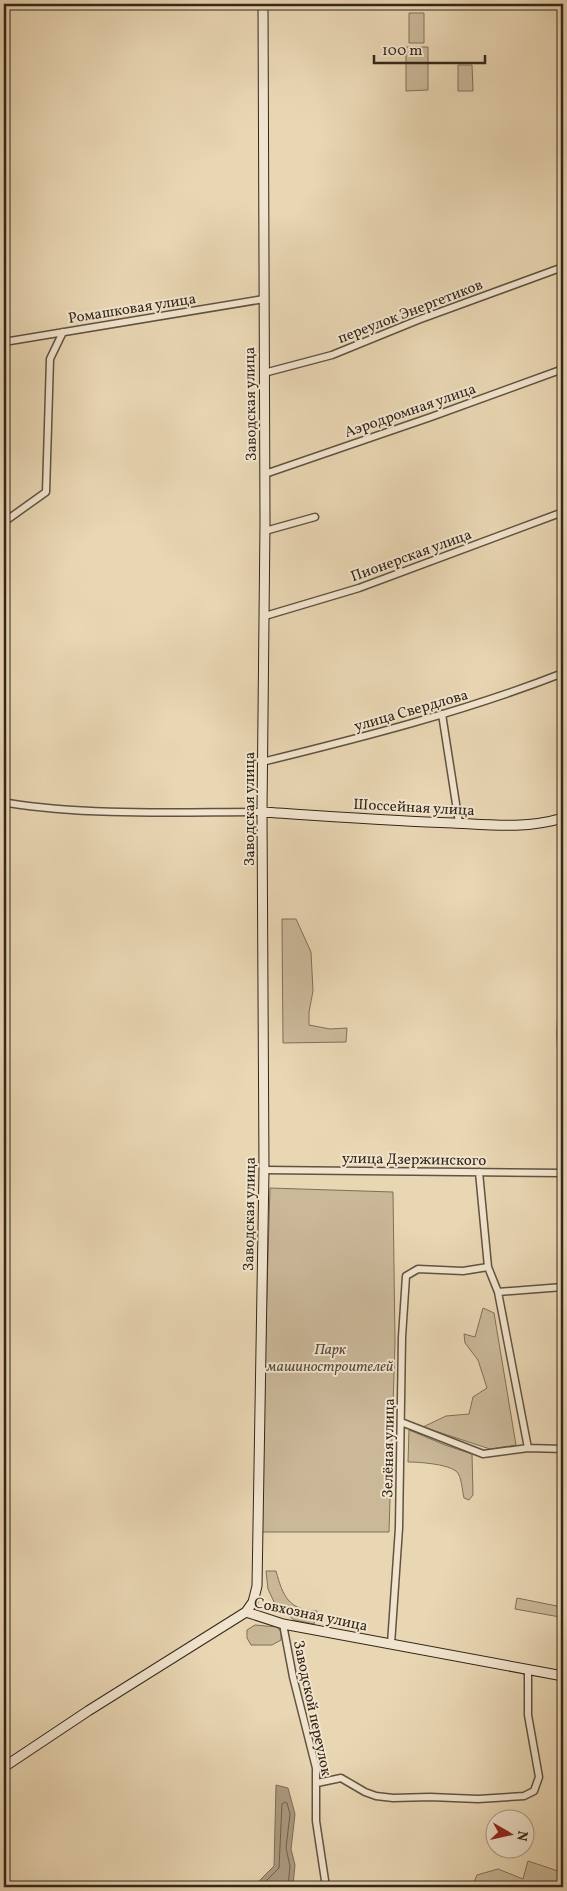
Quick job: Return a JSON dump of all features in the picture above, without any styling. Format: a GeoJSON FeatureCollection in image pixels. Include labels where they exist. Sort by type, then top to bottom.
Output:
{"type":"FeatureCollection","features":[{"type":"Feature","properties":{"kind":"street","name":"Заводская улица"},"geometry":{"type":"LineString","coordinates":[[246,1612],[253,1602],[257,1586],[264,1170],[262,812],[265,616],[263,4]]}},
{"type":"Feature","properties":{"kind":"street","name":"переулок Энергетиков"},"geometry":{"type":"LineString","coordinates":[[264,373],[332,355],[418,320],[563,268]]}},
{"type":"Feature","properties":{"kind":"street","name":"Ромашковая улица"},"geometry":{"type":"LineString","coordinates":[[4,342],[264,299]]}},
{"type":"Feature","properties":{"kind":"street"},"geometry":{"type":"LineString","coordinates":[[4,522],[46,492],[50,359],[63,332]]}},
{"type":"Feature","properties":{"kind":"street","name":"Аэродромная улица"},"geometry":{"type":"LineString","coordinates":[[265,474],[563,369]]}},
{"type":"Feature","properties":{"kind":"street","name":"Пионерская улица"},"geometry":{"type":"LineString","coordinates":[[265,616],[359,588],[563,512]]}},
{"type":"Feature","properties":{"kind":"street"},"geometry":{"type":"LineString","coordinates":[[265,531],[315,517]]}},
{"type":"Feature","properties":{"kind":"street","name":"улица Свердлова"},"geometry":{"type":"LineString","coordinates":[[262,762],[388,731],[515,692],[563,673]]}},
{"type":"Feature","properties":{"kind":"street"},"geometry":{"type":"LineString","coordinates":[[442,714],[459,824]]}},
{"type":"Feature","properties":{"kind":"street"},"geometry":{"type":"LineString","coordinates":[[4,799],[8,802],[33,807],[68,809],[262,812]]}},
{"type":"Feature","properties":{"kind":"street","name":"Шоссейная улица"},"geometry":{"type":"LineString","coordinates":[[262,812],[518,826],[543,824],[563,818]]}},
{"type":"Feature","properties":{"kind":"street"},"geometry":{"type":"LineString","coordinates":[[563,973],[563,1098]]}},
{"type":"Feature","properties":{"kind":"street","name":"улица Дзержинского"},"geometry":{"type":"LineString","coordinates":[[264,1170],[563,1173]]}},
{"type":"Feature","properties":{"kind":"street"},"geometry":{"type":"LineString","coordinates":[[479,1172],[488,1268],[498,1292],[528,1448]]}},
{"type":"Feature","properties":{"kind":"street","name":"Зелёная улица"},"geometry":{"type":"LineString","coordinates":[[391,1644],[399,1528],[402,1337],[406,1276],[418,1269],[463,1271],[488,1268]]}},
{"type":"Feature","properties":{"kind":"street"},"geometry":{"type":"LineString","coordinates":[[498,1292],[563,1287]]}},
{"type":"Feature","properties":{"kind":"street"},"geometry":{"type":"LineString","coordinates":[[400,1422],[483,1454],[528,1448],[563,1449]]}},
{"type":"Feature","properties":{"kind":"street","name":"Совхозная улица"},"geometry":{"type":"LineString","coordinates":[[4,1767],[88,1711],[246,1612],[283,1624],[563,1676]]}},
{"type":"Feature","properties":{"kind":"street","name":"Заводской переулок"},"geometry":{"type":"LineString","coordinates":[[283,1624],[293,1677],[316,1768],[316,1821],[326,1887]]}},
{"type":"Feature","properties":{"kind":"street"},"geometry":{"type":"LineString","coordinates":[[317,1783],[341,1778],[365,1792],[376,1796],[393,1798],[478,1799],[524,1796],[534,1791],[539,1776],[528,1715],[528,1670]]}},
{"type":"Feature","properties":{"kind":"green space"},"geometry":{"type":"Polygon","coordinates":[[[409,13],[424,13],[424,43],[409,43],[409,13]]]}},
{"type":"Feature","properties":{"kind":"green space"},"geometry":{"type":"Polygon","coordinates":[[[406,47],[428,47],[428,90],[406,91],[406,47]]]}},
{"type":"Feature","properties":{"kind":"green space"},"geometry":{"type":"Polygon","coordinates":[[[458,65],[472,65],[473,91],[458,91],[458,65]]]}},
{"type":"Feature","properties":{"kind":"green space"},"geometry":{"type":"Polygon","coordinates":[[[282,919],[296,919],[311,952],[313,991],[309,1012],[309,1025],[330,1029],[347,1028],[346,1042],[283,1043],[282,919]]]}},
{"type":"Feature","properties":{"kind":"green space","name":"Парк машиностроителей"},"geometry":{"type":"Polygon","coordinates":[[[270,1188],[393,1192],[395,1342],[389,1532],[260,1532],[270,1188]]]}},
{"type":"Feature","properties":{"kind":"green space"},"geometry":{"type":"Polygon","coordinates":[[[483,1308],[494,1313],[516,1445],[490,1449],[423,1427],[446,1416],[469,1414],[473,1397],[487,1388],[478,1360],[465,1343],[464,1334],[475,1337],[483,1308]]]}},
{"type":"Feature","properties":{"kind":"green space"},"geometry":{"type":"Polygon","coordinates":[[[409,1430],[472,1454],[473,1495],[469,1500],[464,1498],[461,1480],[456,1471],[440,1465],[408,1462],[409,1430]]]}},
{"type":"Feature","properties":{"kind":"green space"},"geometry":{"type":"Polygon","coordinates":[[[266,1571],[276,1571],[284,1594],[293,1604],[299,1608],[317,1611],[314,1624],[294,1620],[275,1604],[268,1589],[266,1571]]]}},
{"type":"Feature","properties":{"kind":"green space"},"geometry":{"type":"Polygon","coordinates":[[[517,1598],[562,1607],[560,1617],[515,1609],[517,1598]]]}},
{"type":"Feature","properties":{"kind":"green space"},"geometry":{"type":"Polygon","coordinates":[[[255,1625],[277,1627],[281,1632],[281,1640],[272,1645],[251,1645],[247,1638],[247,1630],[255,1625]]]}},
{"type":"Feature","properties":{"kind":"green space"},"geometry":{"type":"Polygon","coordinates":[[[528,1861],[558,1871],[563,1876],[563,1887],[472,1887],[477,1875],[498,1869],[523,1879],[528,1861]]]}},
{"type":"Feature","properties":{"kind":"water"},"geometry":{"type":"Polygon","coordinates":[[[276,1785],[288,1788],[295,1814],[291,1849],[295,1865],[293,1885],[291,1887],[258,1887],[260,1880],[274,1866],[276,1785]]]}}]}
